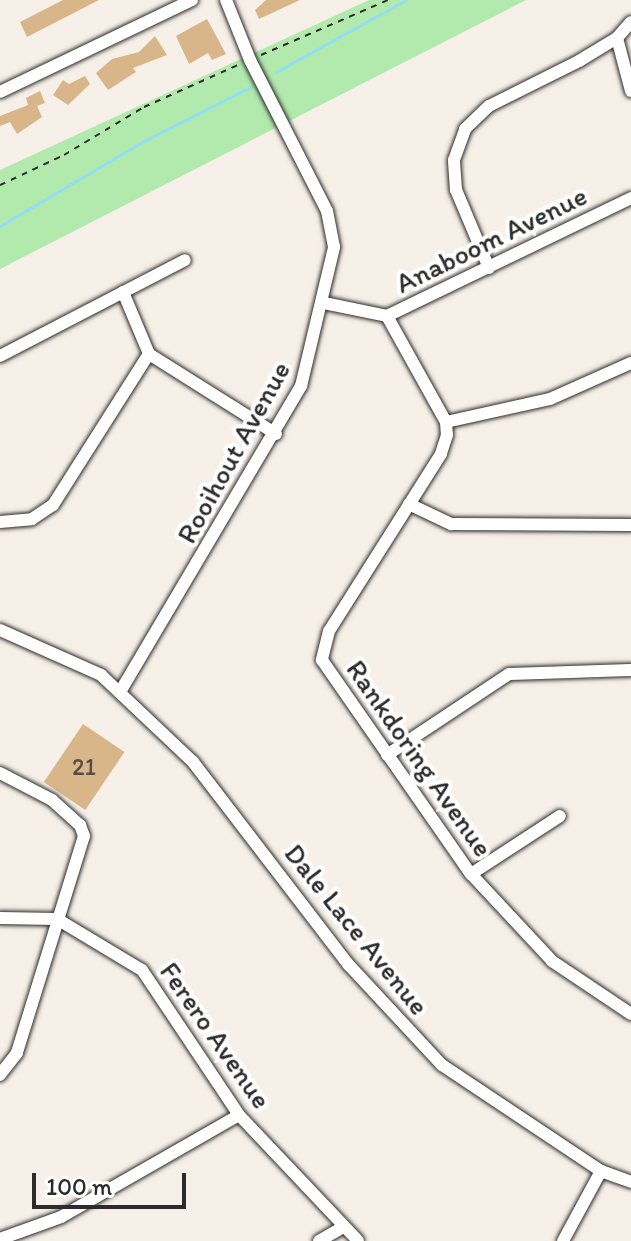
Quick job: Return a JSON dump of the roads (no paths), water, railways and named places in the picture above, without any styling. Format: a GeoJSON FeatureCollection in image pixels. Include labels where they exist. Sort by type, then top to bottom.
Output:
{"type":"FeatureCollection","features":[{"type":"Feature","properties":{"kind":"street"},"geometry":{"type":"LineString","coordinates":[[0,92],[192,0]]}},
{"type":"Feature","properties":{"kind":"street","name":"Rooihout Avenue"},"geometry":{"type":"LineString","coordinates":[[120,692],[276,434],[308,370],[334,247],[332,224],[250,60],[226,0]]}},
{"type":"Feature","properties":{"kind":"street"},"geometry":{"type":"LineString","coordinates":[[489,268],[456,190],[454,160],[465,129],[489,106],[617,38],[631,22]]}},
{"type":"Feature","properties":{"kind":"street"},"geometry":{"type":"LineString","coordinates":[[617,38],[631,91]]}},
{"type":"Feature","properties":{"kind":"street","name":"Anaboom Avenue"},"geometry":{"type":"LineString","coordinates":[[324,303],[387,316],[631,198]]}},
{"type":"Feature","properties":{"kind":"street"},"geometry":{"type":"LineString","coordinates":[[0,356],[185,260]]}},
{"type":"Feature","properties":{"kind":"street"},"geometry":{"type":"LineString","coordinates":[[123,292],[149,354],[276,434]]}},
{"type":"Feature","properties":{"kind":"street"},"geometry":{"type":"LineString","coordinates":[[387,316],[446,422],[550,399],[631,363]]}},
{"type":"Feature","properties":{"kind":"street"},"geometry":{"type":"LineString","coordinates":[[0,522],[32,519],[53,505],[149,354]]}},
{"type":"Feature","properties":{"kind":"street","name":"Rankdoring Avenue"},"geometry":{"type":"LineString","coordinates":[[446,422],[441,454],[329,631],[322,653],[329,673],[471,874],[552,961],[631,1014]]}},
{"type":"Feature","properties":{"kind":"street"},"geometry":{"type":"LineString","coordinates":[[409,504],[451,524],[631,525]]}},
{"type":"Feature","properties":{"kind":"street","name":"Dale Lace Avenue"},"geometry":{"type":"LineString","coordinates":[[0,630],[90,670],[120,692],[209,779],[355,973],[455,1076],[601,1171],[631,1182]]}},
{"type":"Feature","properties":{"kind":"street"},"geometry":{"type":"LineString","coordinates":[[387,755],[509,674],[631,670]]}},
{"type":"Feature","properties":{"kind":"street"},"geometry":{"type":"LineString","coordinates":[[0,773],[52,800],[83,829],[17,1053],[2,1074]]}},
{"type":"Feature","properties":{"kind":"street"},"geometry":{"type":"LineString","coordinates":[[471,874],[560,816]]}},
{"type":"Feature","properties":{"kind":"street","name":"Ferero Avenue"},"geometry":{"type":"LineString","coordinates":[[0,918],[57,919],[114,951],[153,982],[239,1115],[358,1241]]}},
{"type":"Feature","properties":{"kind":"street"},"geometry":{"type":"LineString","coordinates":[[0,1239],[61,1217],[239,1115]]}},
{"type":"Feature","properties":{"kind":"street"},"geometry":{"type":"LineString","coordinates":[[563,1241],[601,1171]]}},
{"type":"Feature","properties":{"kind":"street"},"geometry":{"type":"LineString","coordinates":[[319,1241],[343,1227]]}},
{"type":"Feature","properties":{"kind":"waterway"},"geometry":{"type":"LineString","coordinates":[[276,72],[406,0]]}},
{"type":"Feature","properties":{"kind":"waterway"},"geometry":{"type":"LineString","coordinates":[[0,226],[144,141],[252,86]]}}]}
